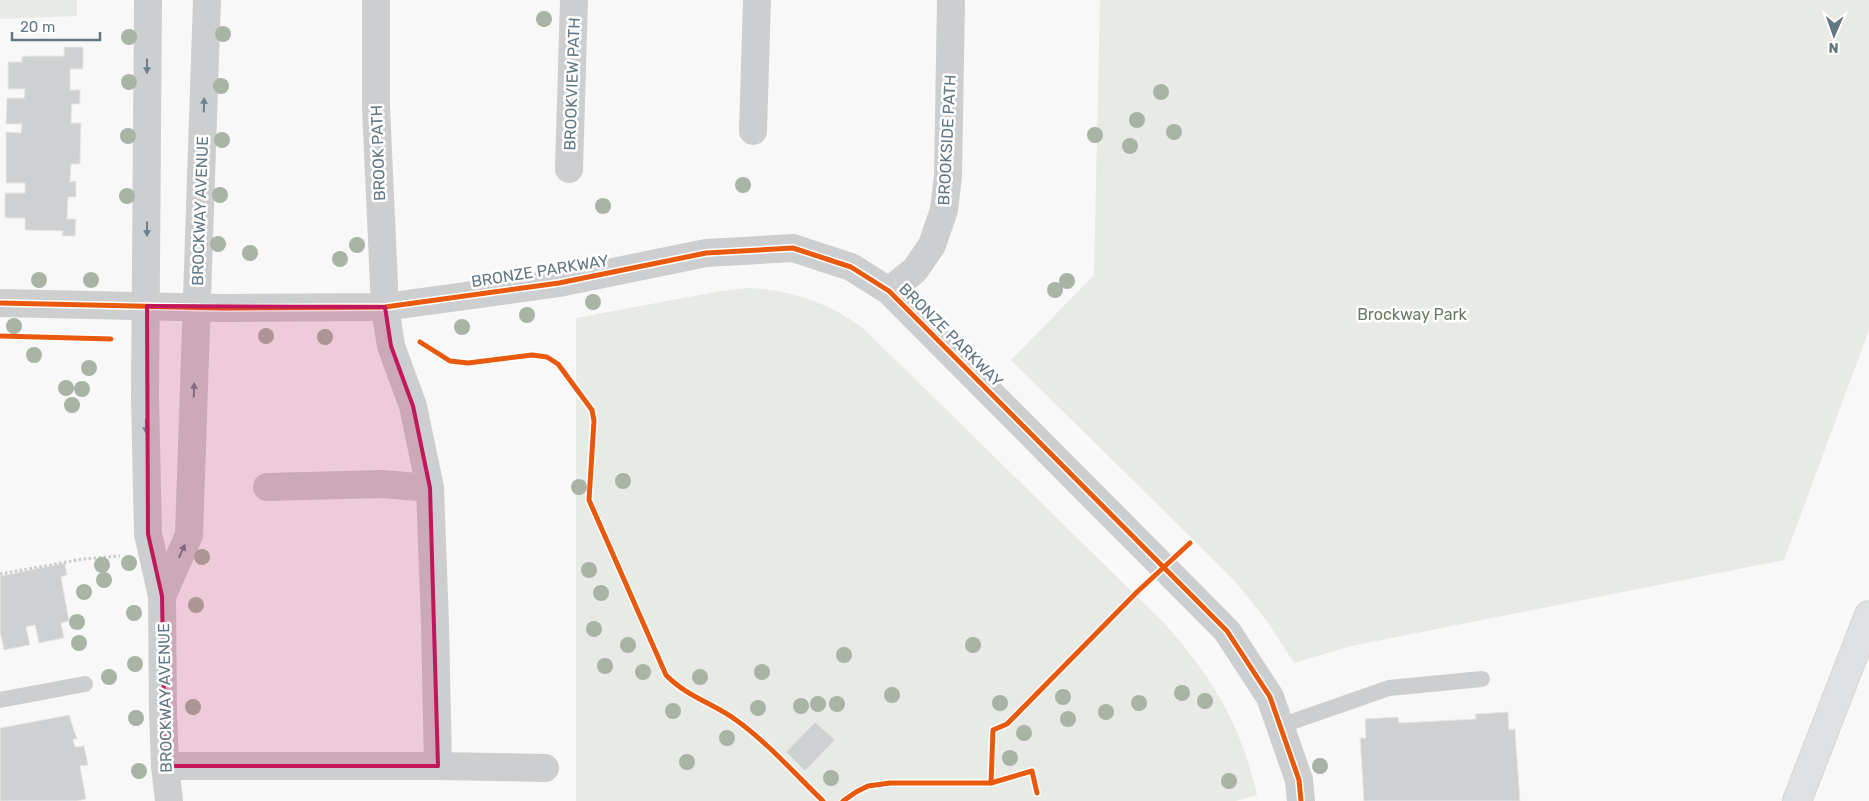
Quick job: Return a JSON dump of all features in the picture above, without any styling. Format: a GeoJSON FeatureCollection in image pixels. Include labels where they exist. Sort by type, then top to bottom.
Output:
{"type":"FeatureCollection","features":[{"type":"Feature","properties":{"kind":"main road"},"geometry":{"type":"LineString","coordinates":[[1797,801],[1869,615]]}},
{"type":"Feature","properties":{"kind":"street","name":"BROCKWAY AVENUE"},"geometry":{"type":"LineString","coordinates":[[148,0],[146,398],[148,534],[162,596],[165,766],[169,801]]}},
{"type":"Feature","properties":{"kind":"street","name":"BROCKWAY AVENUE"},"geometry":{"type":"LineString","coordinates":[[162,596],[189,535],[208,0]]}},
{"type":"Feature","properties":{"kind":"street","name":"BROOK PATH"},"geometry":{"type":"LineString","coordinates":[[376,0],[376,107],[385,307],[391,346],[413,406],[430,488],[438,766]]}},
{"type":"Feature","properties":{"kind":"street","name":"BROOKVIEW PATH"},"geometry":{"type":"LineString","coordinates":[[569,169],[574,0]]}},
{"type":"Feature","properties":{"kind":"street"},"geometry":{"type":"LineString","coordinates":[[753,132],[757,0]]}},
{"type":"Feature","properties":{"kind":"street","name":"BROOKSIDE PATH"},"geometry":{"type":"LineString","coordinates":[[889,290],[915,270],[932,245],[944,210],[948,176],[951,0]]}},
{"type":"Feature","properties":{"kind":"street","name":"BRONZE PARKWAY"},"geometry":{"type":"LineString","coordinates":[[0,303],[196,308],[385,307],[559,283],[706,253],[793,248],[850,267],[889,290],[1227,631],[1270,697],[1299,780],[1301,801]]}},
{"type":"Feature","properties":{"kind":"street"},"geometry":{"type":"LineString","coordinates":[[267,487],[382,484],[430,488]]}},
{"type":"Feature","properties":{"kind":"street"},"geometry":{"type":"LineString","coordinates":[[165,766],[545,768]]}},
{"type":"Feature","properties":{"kind":"lane"},"geometry":{"type":"LineString","coordinates":[[1280,726],[1389,688],[1482,679]]}},
{"type":"Feature","properties":{"kind":"lane"},"geometry":{"type":"LineString","coordinates":[[0,700],[85,684]]}},
{"type":"Feature","properties":{"kind":"path"},"geometry":{"type":"LineString","coordinates":[[0,574],[91,558],[120,556]]}},
{"type":"Feature","properties":{"kind":"highlighted area"},"geometry":{"type":"Polygon","coordinates":[[[147,306],[385,307],[391,346],[413,406],[430,488],[438,766],[165,766],[162,596],[148,534],[147,306]]]}},
{"type":"Feature","properties":{"kind":"green space"},"geometry":{"type":"Polygon","coordinates":[[[0,0],[77,0],[77,16],[0,19],[0,0]]]}},
{"type":"Feature","properties":{"kind":"green space","name":"Brockway Park"},"geometry":{"type":"Polygon","coordinates":[[[1100,0],[1869,0],[1869,330],[1784,560],[1351,646],[1294,663],[1267,621],[1234,580],[1011,360],[1094,275],[1100,0]]]}},
{"type":"Feature","properties":{"kind":"green space"},"geometry":{"type":"Polygon","coordinates":[[[749,288],[765,289],[809,299],[837,311],[863,328],[1164,623],[1197,663],[1222,703],[1242,746],[1257,795],[1236,801],[576,801],[576,318],[721,291],[749,288]]]}},
{"type":"Feature","properties":{"kind":"building"},"geometry":{"type":"Polygon","coordinates":[[[64,47],[83,47],[83,69],[70,69],[70,90],[80,90],[80,104],[72,104],[71,123],[81,123],[80,164],[71,164],[70,182],[76,181],[76,197],[68,197],[67,219],[76,219],[75,236],[62,236],[63,231],[25,230],[25,218],[5,218],[5,193],[25,193],[25,183],[6,183],[6,132],[21,133],[22,124],[6,124],[7,98],[24,98],[25,89],[8,89],[8,62],[22,62],[22,57],[27,56],[64,56],[64,47]]]}},
{"type":"Feature","properties":{"kind":"building"},"geometry":{"type":"Polygon","coordinates":[[[65,563],[67,575],[61,577],[69,621],[61,623],[64,638],[39,643],[35,625],[26,627],[30,645],[4,650],[0,632],[0,576],[65,563]]]}},
{"type":"Feature","properties":{"kind":"building"},"geometry":{"type":"Polygon","coordinates":[[[1508,712],[1509,730],[1515,729],[1520,801],[1364,801],[1360,738],[1366,738],[1365,719],[1398,717],[1399,723],[1476,719],[1475,714],[1508,712]]]}},
{"type":"Feature","properties":{"kind":"building"},"geometry":{"type":"Polygon","coordinates":[[[69,715],[77,739],[73,739],[75,747],[84,746],[88,765],[80,766],[86,799],[77,801],[0,801],[0,728],[69,715]]]}},
{"type":"Feature","properties":{"kind":"building"},"geometry":{"type":"Polygon","coordinates":[[[815,722],[835,740],[805,771],[786,752],[815,722]]]}},
{"type":"Feature","properties":{"kind":"cycle path"},"geometry":{"type":"LineString","coordinates":[[0,303],[224,308],[385,307],[559,283],[706,253],[793,248],[851,267],[889,291],[1227,631],[1270,697],[1299,780],[1301,801]]}},
{"type":"Feature","properties":{"kind":"cycle path"},"geometry":{"type":"LineString","coordinates":[[0,336],[111,339]]}},
{"type":"Feature","properties":{"kind":"cycle path"},"geometry":{"type":"LineString","coordinates":[[420,342],[450,361],[468,363],[532,355],[547,357],[558,364],[592,410],[594,421],[589,500],[666,675],[683,689],[727,714],[748,729],[823,801]]}},
{"type":"Feature","properties":{"kind":"cycle path"},"geometry":{"type":"LineString","coordinates":[[991,783],[993,730],[1007,724],[1137,592],[1190,543]]}},
{"type":"Feature","properties":{"kind":"cycle path"},"geometry":{"type":"LineString","coordinates":[[843,801],[868,786],[890,783],[991,783],[1032,771],[1037,793]]}}]}
